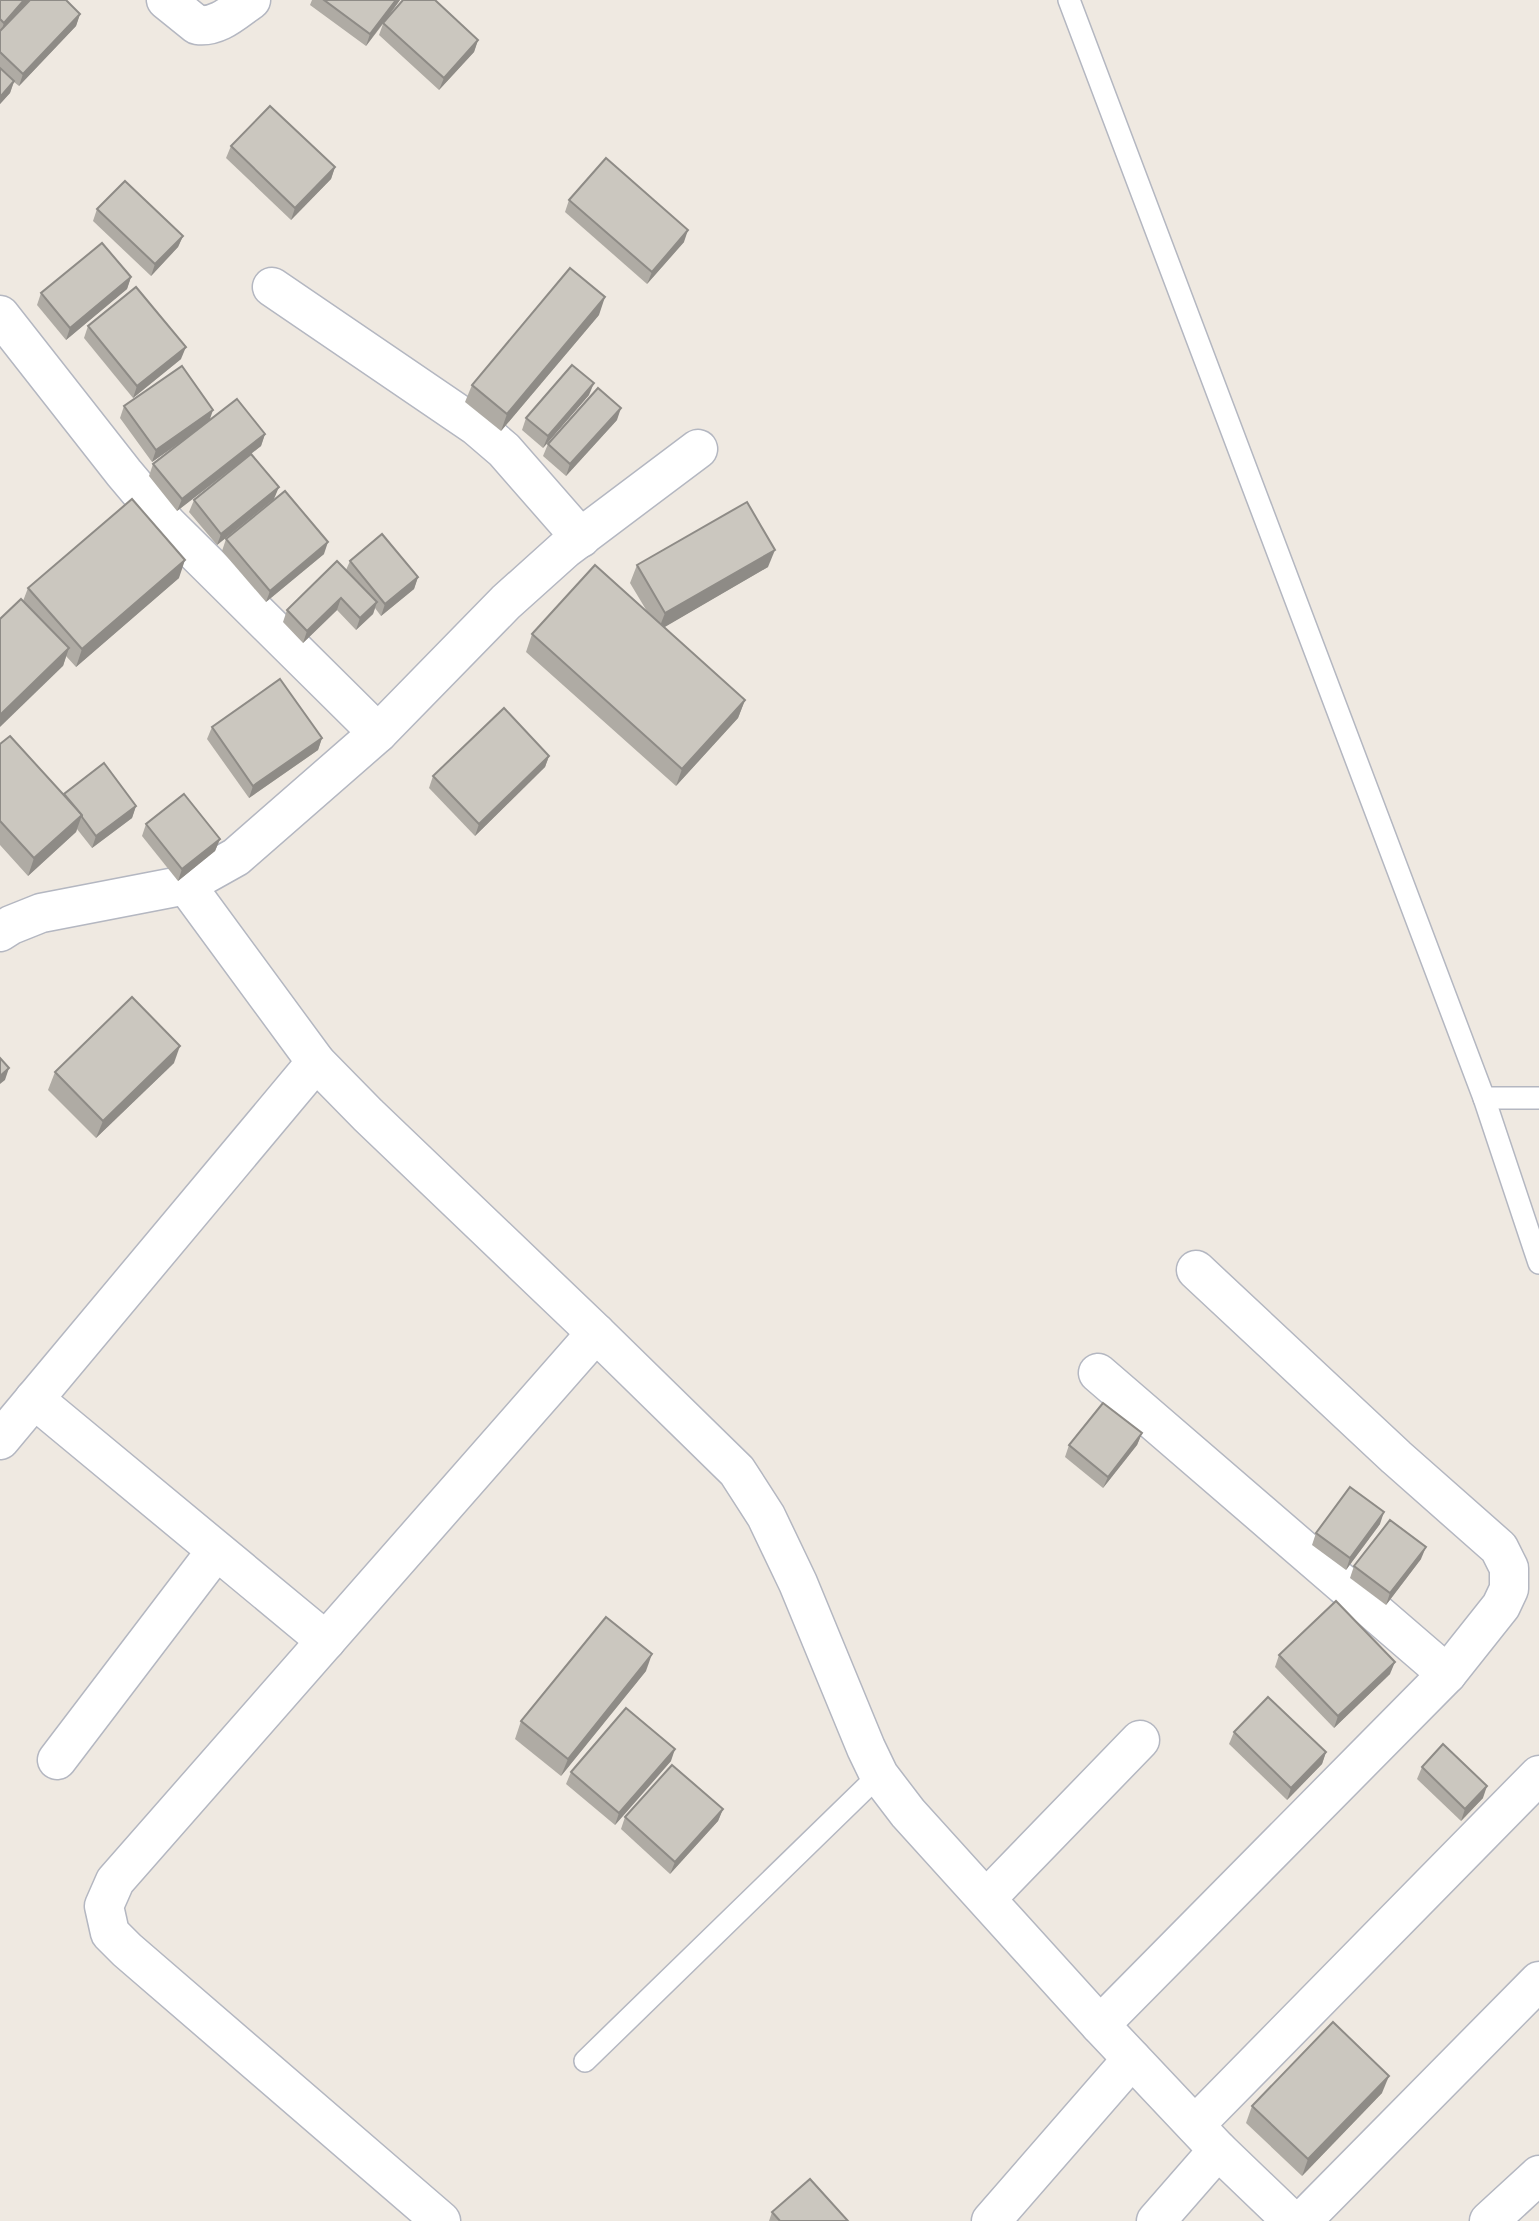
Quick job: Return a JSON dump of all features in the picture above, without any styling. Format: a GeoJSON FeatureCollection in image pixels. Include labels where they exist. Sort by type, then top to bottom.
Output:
{"type":"FeatureCollection","features":[{"type":"Feature","properties":{"kind":"street"},"geometry":{"type":"LineString","coordinates":[[166,0],[197,25],[202,26],[219,22],[251,0]]}},
{"type":"Feature","properties":{"kind":"street"},"geometry":{"type":"LineString","coordinates":[[272,287],[476,426],[504,450],[581,538]]}},
{"type":"Feature","properties":{"kind":"street"},"geometry":{"type":"LineString","coordinates":[[0,315],[167,524],[378,733]]}},
{"type":"Feature","properties":{"kind":"street"},"geometry":{"type":"LineString","coordinates":[[0,932],[41,914],[186,885],[236,857],[378,733],[506,602],[581,538],[698,449]]}},
{"type":"Feature","properties":{"kind":"street"},"geometry":{"type":"LineString","coordinates":[[186,885],[316,1062],[737,1471],[766,1516],[799,1583],[879,1775],[908,1813],[1100,2025],[1206,2137],[1292,2221]]}},
{"type":"Feature","properties":{"kind":"street"},"geometry":{"type":"LineString","coordinates":[[0,1440],[316,1062]]}},
{"type":"Feature","properties":{"kind":"street"},"geometry":{"type":"LineString","coordinates":[[1100,2025],[1447,1674],[1501,1606],[1509,1589],[1509,1568],[1499,1548],[1396,1457],[1196,1270]]}},
{"type":"Feature","properties":{"kind":"street"},"geometry":{"type":"LineString","coordinates":[[441,2221],[127,1950],[110,1933],[104,1906],[115,1881],[596,1333]]}},
{"type":"Feature","properties":{"kind":"street"},"geometry":{"type":"LineString","coordinates":[[1098,1373],[1447,1674]]}},
{"type":"Feature","properties":{"kind":"street"},"geometry":{"type":"LineString","coordinates":[[34,1399],[326,1641]]}},
{"type":"Feature","properties":{"kind":"street"},"geometry":{"type":"LineString","coordinates":[[57,1760],[216,1551]]}},
{"type":"Feature","properties":{"kind":"street"},"geometry":{"type":"LineString","coordinates":[[987,1898],[1140,1740]]}},
{"type":"Feature","properties":{"kind":"street"},"geometry":{"type":"LineString","coordinates":[[1156,2221],[1206,2137],[1539,1775]]}},
{"type":"Feature","properties":{"kind":"street"},"geometry":{"type":"LineString","coordinates":[[1302,2221],[1539,1980]]}},
{"type":"Feature","properties":{"kind":"street"},"geometry":{"type":"LineString","coordinates":[[991,2221],[1132,2059]]}},
{"type":"Feature","properties":{"kind":"street"},"geometry":{"type":"LineString","coordinates":[[1489,2221],[1539,2175]]}},
{"type":"Feature","properties":{"kind":"lane"},"geometry":{"type":"LineString","coordinates":[[1069,0],[1484,1098],[1539,1263]]}},
{"type":"Feature","properties":{"kind":"lane"},"geometry":{"type":"LineString","coordinates":[[1484,1098],[1539,1098]]}},
{"type":"Feature","properties":{"kind":"lane"},"geometry":{"type":"LineString","coordinates":[[585,2061],[879,1775]]}},
{"type":"Feature","properties":{"kind":"building"},"geometry":{"type":"Polygon","coordinates":[[[0,0],[24,0],[4,23],[0,19],[0,0]]]}},
{"type":"Feature","properties":{"kind":"building"},"geometry":{"type":"Polygon","coordinates":[[[30,0],[66,0],[80,14],[23,74],[0,52],[0,31],[30,0]]]}},
{"type":"Feature","properties":{"kind":"building"},"geometry":{"type":"Polygon","coordinates":[[[324,0],[396,0],[370,34],[324,0]]]}},
{"type":"Feature","properties":{"kind":"building"},"geometry":{"type":"Polygon","coordinates":[[[403,0],[435,0],[478,40],[444,78],[383,23],[403,0]]]}},
{"type":"Feature","properties":{"kind":"building"},"geometry":{"type":"Polygon","coordinates":[[[0,68],[14,81],[0,97],[0,68]]]}},
{"type":"Feature","properties":{"kind":"building"},"geometry":{"type":"Polygon","coordinates":[[[270,106],[335,167],[295,208],[231,146],[270,106]]]}},
{"type":"Feature","properties":{"kind":"building"},"geometry":{"type":"Polygon","coordinates":[[[606,158],[688,230],[652,272],[569,200],[606,158]]]}},
{"type":"Feature","properties":{"kind":"building"},"geometry":{"type":"Polygon","coordinates":[[[125,181],[183,236],[155,264],[97,209],[125,181]]]}},
{"type":"Feature","properties":{"kind":"building"},"geometry":{"type":"Polygon","coordinates":[[[102,243],[131,277],[70,328],[41,293],[102,243]]]}},
{"type":"Feature","properties":{"kind":"building"},"geometry":{"type":"Polygon","coordinates":[[[570,268],[605,297],[507,414],[472,385],[570,268]]]}},
{"type":"Feature","properties":{"kind":"building"},"geometry":{"type":"Polygon","coordinates":[[[136,287],[186,347],[137,386],[88,326],[136,287]]]}},
{"type":"Feature","properties":{"kind":"building"},"geometry":{"type":"Polygon","coordinates":[[[572,365],[594,383],[548,436],[526,418],[572,365]]]}},
{"type":"Feature","properties":{"kind":"building"},"geometry":{"type":"Polygon","coordinates":[[[182,366],[213,410],[156,450],[124,406],[182,366]]]}},
{"type":"Feature","properties":{"kind":"building"},"geometry":{"type":"Polygon","coordinates":[[[598,388],[621,408],[570,464],[548,444],[598,388]]]}},
{"type":"Feature","properties":{"kind":"building"},"geometry":{"type":"Polygon","coordinates":[[[237,399],[265,434],[182,499],[153,464],[237,399]]]}},
{"type":"Feature","properties":{"kind":"building"},"geometry":{"type":"Polygon","coordinates":[[[251,454],[279,487],[221,534],[194,500],[251,454]]]}},
{"type":"Feature","properties":{"kind":"building"},"geometry":{"type":"Polygon","coordinates":[[[285,491],[328,542],[270,591],[226,539],[285,491]]]}},
{"type":"Feature","properties":{"kind":"building"},"geometry":{"type":"Polygon","coordinates":[[[132,499],[185,560],[82,649],[28,588],[132,499]]]}},
{"type":"Feature","properties":{"kind":"building"},"geometry":{"type":"Polygon","coordinates":[[[747,502],[775,550],[665,613],[637,565],[747,502]]]}},
{"type":"Feature","properties":{"kind":"building"},"geometry":{"type":"Polygon","coordinates":[[[382,534],[418,577],[385,604],[350,561],[382,534]]]}},
{"type":"Feature","properties":{"kind":"building"},"geometry":{"type":"Polygon","coordinates":[[[337,561],[377,602],[360,618],[341,598],[307,631],[287,610],[337,561]]]}},
{"type":"Feature","properties":{"kind":"building"},"geometry":{"type":"Polygon","coordinates":[[[595,565],[745,700],[682,769],[532,634],[595,565]]]}},
{"type":"Feature","properties":{"kind":"building"},"geometry":{"type":"Polygon","coordinates":[[[21,599],[69,648],[0,715],[0,619],[21,599]]]}},
{"type":"Feature","properties":{"kind":"building"},"geometry":{"type":"Polygon","coordinates":[[[280,679],[322,738],[253,786],[212,727],[280,679]]]}},
{"type":"Feature","properties":{"kind":"building"},"geometry":{"type":"Polygon","coordinates":[[[504,708],[549,756],[479,824],[433,776],[504,708]]]}},
{"type":"Feature","properties":{"kind":"building"},"geometry":{"type":"Polygon","coordinates":[[[10,736],[82,815],[34,858],[0,821],[0,744],[10,736]]]}},
{"type":"Feature","properties":{"kind":"building"},"geometry":{"type":"Polygon","coordinates":[[[104,763],[136,806],[96,836],[64,794],[104,763]]]}},
{"type":"Feature","properties":{"kind":"building"},"geometry":{"type":"Polygon","coordinates":[[[184,794],[220,839],[182,869],[146,824],[184,794]]]}},
{"type":"Feature","properties":{"kind":"building"},"geometry":{"type":"Polygon","coordinates":[[[132,997],[180,1046],[103,1121],[55,1072],[132,997]]]}},
{"type":"Feature","properties":{"kind":"building"},"geometry":{"type":"Polygon","coordinates":[[[0,1058],[9,1068],[0,1076],[0,1058]]]}},
{"type":"Feature","properties":{"kind":"building"},"geometry":{"type":"Polygon","coordinates":[[[1103,1403],[1142,1433],[1108,1477],[1069,1445],[1103,1403]]]}},
{"type":"Feature","properties":{"kind":"building"},"geometry":{"type":"Polygon","coordinates":[[[1350,1487],[1384,1512],[1350,1558],[1316,1533],[1350,1487]]]}},
{"type":"Feature","properties":{"kind":"building"},"geometry":{"type":"Polygon","coordinates":[[[1390,1520],[1426,1547],[1390,1593],[1354,1566],[1390,1520]]]}},
{"type":"Feature","properties":{"kind":"building"},"geometry":{"type":"Polygon","coordinates":[[[1336,1601],[1395,1662],[1338,1716],[1279,1655],[1336,1601]]]}},
{"type":"Feature","properties":{"kind":"building"},"geometry":{"type":"Polygon","coordinates":[[[606,1617],[652,1654],[568,1759],[521,1721],[606,1617]]]}},
{"type":"Feature","properties":{"kind":"building"},"geometry":{"type":"Polygon","coordinates":[[[1268,1697],[1326,1752],[1291,1788],[1234,1732],[1268,1697]]]}},
{"type":"Feature","properties":{"kind":"building"},"geometry":{"type":"Polygon","coordinates":[[[626,1708],[675,1749],[619,1813],[571,1772],[626,1708]]]}},
{"type":"Feature","properties":{"kind":"building"},"geometry":{"type":"Polygon","coordinates":[[[1443,1744],[1487,1786],[1465,1809],[1422,1767],[1443,1744]]]}},
{"type":"Feature","properties":{"kind":"building"},"geometry":{"type":"Polygon","coordinates":[[[672,1765],[723,1809],[675,1862],[625,1817],[672,1765]]]}},
{"type":"Feature","properties":{"kind":"building"},"geometry":{"type":"Polygon","coordinates":[[[1333,2022],[1389,2076],[1308,2159],[1252,2106],[1333,2022]]]}},
{"type":"Feature","properties":{"kind":"building"},"geometry":{"type":"Polygon","coordinates":[[[810,2179],[848,2221],[780,2221],[772,2212],[810,2179]]]}}]}
